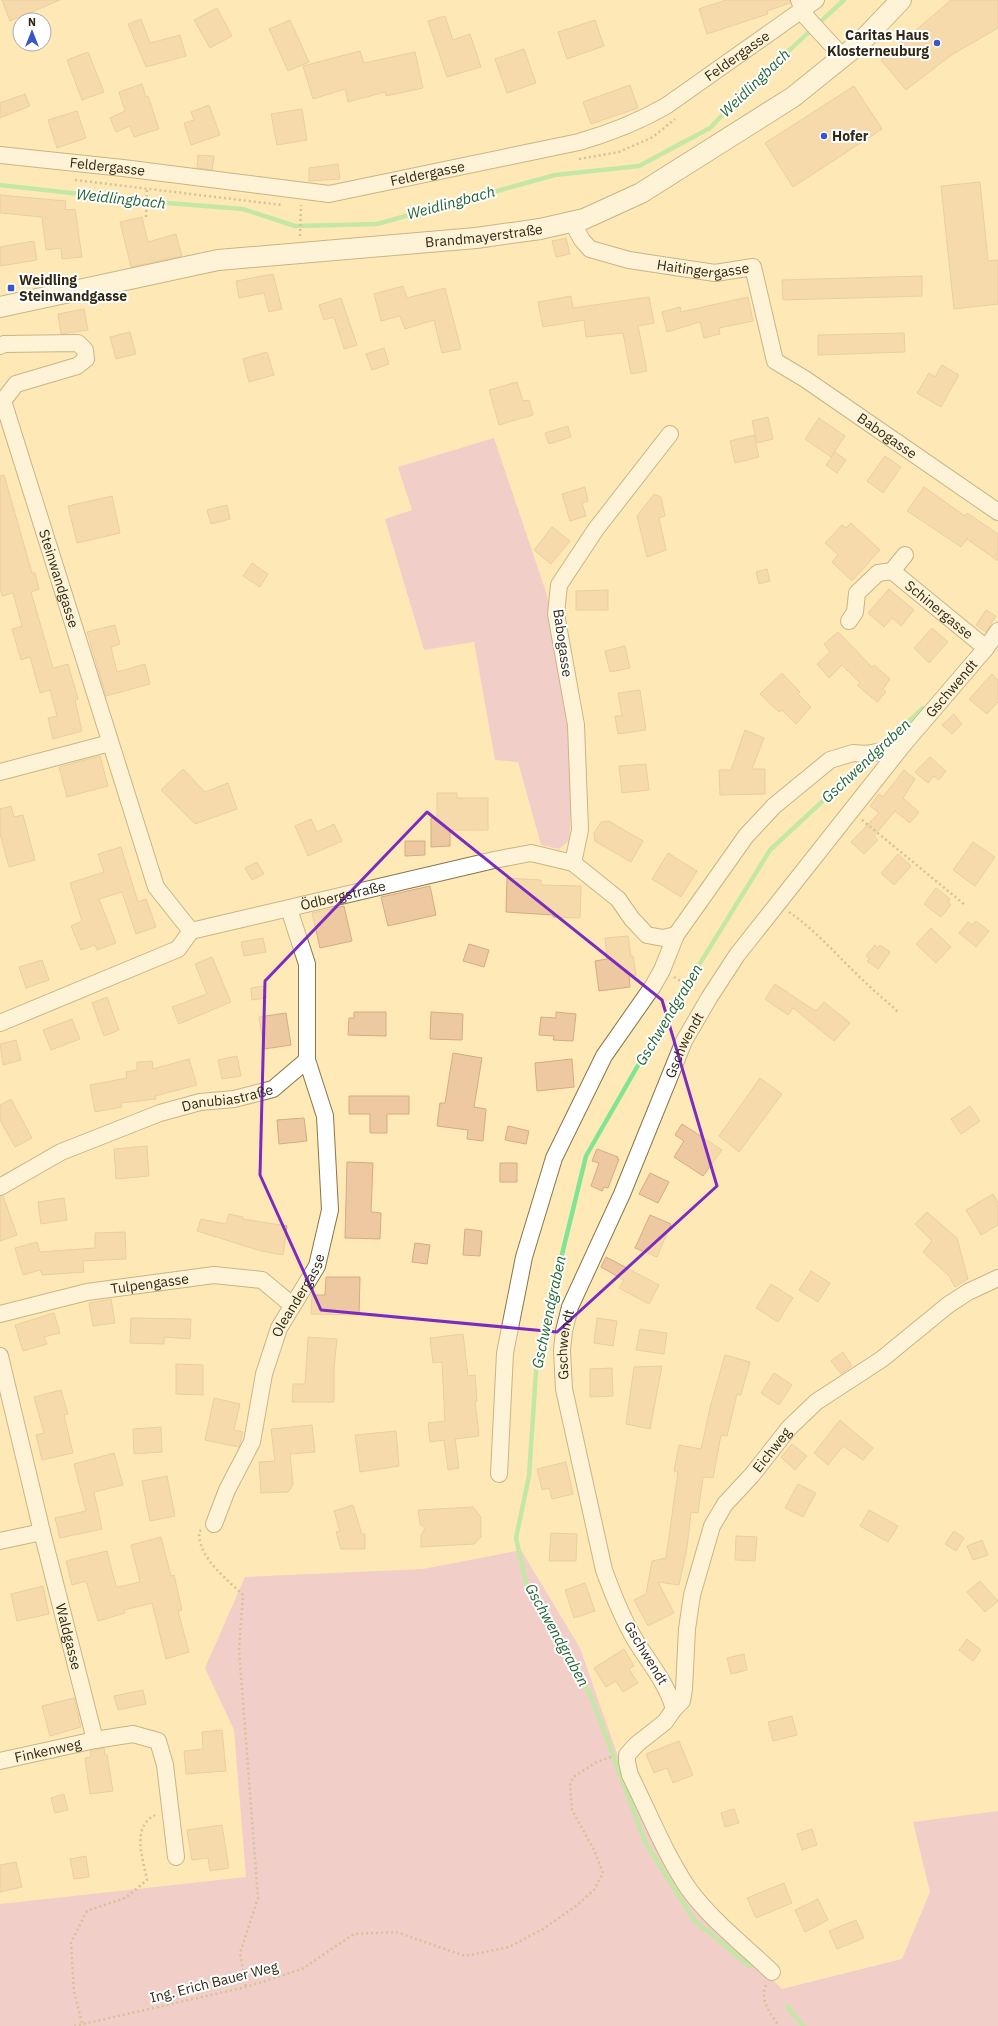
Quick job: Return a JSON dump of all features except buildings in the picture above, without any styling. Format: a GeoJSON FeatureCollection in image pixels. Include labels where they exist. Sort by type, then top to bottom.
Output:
{"type":"FeatureCollection","features":[{"type":"Feature","properties":{"kind":"main road","name":"Brandmayerstraße"},"geometry":{"type":"LineString","coordinates":[[0,307],[218,260],[476,238],[540,229],[572,222],[605,210],[641,193],[793,97],[860,43],[901,0]]}},
{"type":"Feature","properties":{"kind":"street","name":"Feldergasse"},"geometry":{"type":"LineString","coordinates":[[0,155],[123,168],[329,194],[578,142],[611,132],[640,120],[666,106],[816,0]]}},
{"type":"Feature","properties":{"kind":"street"},"geometry":{"type":"LineString","coordinates":[[802,9],[843,57]]}},
{"type":"Feature","properties":{"kind":"street","name":"Haitingergasse"},"geometry":{"type":"LineString","coordinates":[[572,222],[582,240],[590,249],[629,260],[715,273],[753,267],[775,361]]}},
{"type":"Feature","properties":{"kind":"street","name":"Steinwandgasse"},"geometry":{"type":"LineString","coordinates":[[0,346],[4,344],[78,343],[85,350],[86,359],[77,366],[16,384],[3,401],[156,887],[191,931]]}},
{"type":"Feature","properties":{"kind":"street","name":"Babogasse"},"geometry":{"type":"LineString","coordinates":[[775,361],[805,379],[998,512]]}},
{"type":"Feature","properties":{"kind":"street","name":"Babogasse"},"geometry":{"type":"LineString","coordinates":[[573,864],[580,830],[576,726],[556,614],[559,585],[596,529],[670,434]]}},
{"type":"Feature","properties":{"kind":"street"},"geometry":{"type":"LineString","coordinates":[[849,621],[855,612],[857,593],[878,573],[892,571],[906,555]]}},
{"type":"Feature","properties":{"kind":"street","name":"Schinergasse"},"geometry":{"type":"LineString","coordinates":[[892,571],[986,648]]}},
{"type":"Feature","properties":{"kind":"street","name":"Gschwendt"},"geometry":{"type":"LineString","coordinates":[[674,1709],[666,1687],[628,1625],[612,1594],[604,1570],[568,1407],[563,1375],[562,1350],[564,1331],[570,1307],[622,1194],[684,1041],[709,998],[737,955],[777,904],[903,745],[986,648],[998,631]]}},
{"type":"Feature","properties":{"kind":"street"},"geometry":{"type":"LineString","coordinates":[[0,772],[110,743]]}},
{"type":"Feature","properties":{"kind":"street"},"geometry":{"type":"LineString","coordinates":[[499,1474],[505,1353],[524,1257],[554,1158],[604,1056],[662,970],[676,934],[746,836],[774,806],[830,760],[853,753],[866,754],[884,751],[903,745]]}},
{"type":"Feature","properties":{"kind":"street","name":"Ödbergstraße"},"geometry":{"type":"LineString","coordinates":[[191,931],[494,860],[532,854],[573,864],[618,899],[632,919],[647,935],[663,938],[676,934]]}},
{"type":"Feature","properties":{"kind":"street"},"geometry":{"type":"LineString","coordinates":[[289,909],[307,964],[306,1060]]}},
{"type":"Feature","properties":{"kind":"street"},"geometry":{"type":"LineString","coordinates":[[0,1023],[178,949],[191,931]]}},
{"type":"Feature","properties":{"kind":"street","name":"Danubiastraße"},"geometry":{"type":"LineString","coordinates":[[0,1187],[61,1152],[160,1113],[200,1102],[234,1099],[274,1089],[306,1060]]}},
{"type":"Feature","properties":{"kind":"street","name":"Oleandergasse"},"geometry":{"type":"LineString","coordinates":[[214,1524],[227,1490],[252,1442],[264,1374],[279,1328],[317,1266],[330,1210],[325,1116],[306,1060]]}},
{"type":"Feature","properties":{"kind":"street","name":"Tulpengasse"},"geometry":{"type":"LineString","coordinates":[[0,1314],[87,1292],[214,1275],[262,1280],[292,1305]]}},
{"type":"Feature","properties":{"kind":"street","name":"Eichweg"},"geometry":{"type":"LineString","coordinates":[[674,1709],[682,1701],[684,1689],[687,1629],[692,1595],[712,1526],[725,1504],[752,1475],[784,1433],[816,1402],[882,1359],[948,1305],[968,1292],[998,1278]]}},
{"type":"Feature","properties":{"kind":"street","name":"Waldgasse"},"geometry":{"type":"LineString","coordinates":[[0,1356],[42,1532],[96,1740]]}},
{"type":"Feature","properties":{"kind":"street"},"geometry":{"type":"LineString","coordinates":[[0,1541],[42,1532]]}},
{"type":"Feature","properties":{"kind":"street"},"geometry":{"type":"LineString","coordinates":[[674,1709],[665,1722],[637,1744],[627,1755],[630,1775],[671,1858],[689,1889],[708,1912],[772,1972]]}},
{"type":"Feature","properties":{"kind":"street"},"geometry":{"type":"LineString","coordinates":[[96,1740],[133,1734],[158,1741],[165,1765],[176,1857]]}},
{"type":"Feature","properties":{"kind":"street","name":"Finkenweg"},"geometry":{"type":"LineString","coordinates":[[0,1761],[96,1740]]}},
{"type":"Feature","properties":{"kind":"path"},"geometry":{"type":"LineString","coordinates":[[146,217],[147,191]]}},
{"type":"Feature","properties":{"kind":"path"},"geometry":{"type":"LineString","coordinates":[[300,236],[301,204]]}},
{"type":"Feature","properties":{"kind":"path"},"geometry":{"type":"LineString","coordinates":[[852,809],[861,819],[908,859],[964,904]]}},
{"type":"Feature","properties":{"kind":"path"},"geometry":{"type":"LineString","coordinates":[[777,904],[803,922],[827,943],[866,984],[898,1012]]}},
{"type":"Feature","properties":{"kind":"path"},"geometry":{"type":"LineString","coordinates":[[662,970],[709,998]]}},
{"type":"Feature","properties":{"kind":"path"},"geometry":{"type":"LineString","coordinates":[[214,1524],[198,1532],[198,1542],[207,1560],[243,1595],[239,1649],[258,1898],[240,1953],[246,1987]]}},
{"type":"Feature","properties":{"kind":"path","name":"Ing. Erich Bauer Weg"},"geometry":{"type":"LineString","coordinates":[[74,2026],[246,1987],[302,1969],[354,1934],[396,1932],[465,1956],[509,1947],[543,1930],[576,1906],[594,1890],[603,1873],[595,1852],[572,1810],[570,1785],[573,1777],[597,1762],[609,1757]]}},
{"type":"Feature","properties":{"kind":"path"},"geometry":{"type":"LineString","coordinates":[[82,2023],[74,1992],[71,1942],[87,1911],[125,1898],[147,1880],[140,1840],[143,1826],[151,1817],[170,1807]]}},
{"type":"Feature","properties":{"kind":"path"},"geometry":{"type":"LineString","coordinates":[[772,1972],[764,1989],[765,2004],[779,2026]]}},
{"type":"Feature","properties":{"kind":"highlighted area"},"geometry":{"type":"Polygon","coordinates":[[[427,812],[662,1000],[717,1186],[557,1332],[321,1310],[260,1175],[265,981],[427,812]]]}},
{"type":"Feature","properties":{"kind":"shaded area"},"geometry":{"type":"Polygon","coordinates":[[[494,438],[547,595],[571,733],[572,795],[569,841],[559,849],[541,845],[518,762],[495,760],[474,642],[424,650],[385,519],[412,510],[398,467],[494,438]]]}},
{"type":"Feature","properties":{"kind":"shaded area"},"geometry":{"type":"Polygon","coordinates":[[[521,1550],[580,1648],[620,1762],[717,1922],[782,1989],[902,1959],[930,1892],[913,1822],[998,1811],[998,2026],[0,2026],[0,1904],[246,1877],[234,1730],[205,1668],[245,1577],[423,1569],[521,1550]]]}},
{"type":"Feature","properties":{"kind":"waterway","name":"Weidlingbach"},"geometry":{"type":"LineString","coordinates":[[0,185],[142,201],[243,209],[295,226],[377,224],[555,175],[639,166],[710,128],[747,89],[844,0]]}},
{"type":"Feature","properties":{"kind":"waterway","name":"Gschwendgraben"},"geometry":{"type":"LineString","coordinates":[[883,746],[923,708]]}},
{"type":"Feature","properties":{"kind":"waterway","name":"Gschwendgraben"},"geometry":{"type":"LineString","coordinates":[[750,1966],[694,1920],[645,1842],[591,1696],[527,1587],[516,1538],[529,1476],[537,1357],[586,1156],[652,1041],[770,850],[868,759]]}},
{"type":"Feature","properties":{"kind":"waterway","name":"Gschwendgraben"},"geometry":{"type":"LineString","coordinates":[[787,2006],[803,2026]]}},
{"type":"Feature","properties":{"kind":"place","name":"Caritas Haus Klosterneuburg"},"geometry":{"type":"Point","coordinates":[937,43]}},
{"type":"Feature","properties":{"kind":"place","name":"Hofer"},"geometry":{"type":"Point","coordinates":[824,136]}},
{"type":"Feature","properties":{"kind":"place","name":"Weidling Steinwandgasse"},"geometry":{"type":"Point","coordinates":[11,288]}}]}
